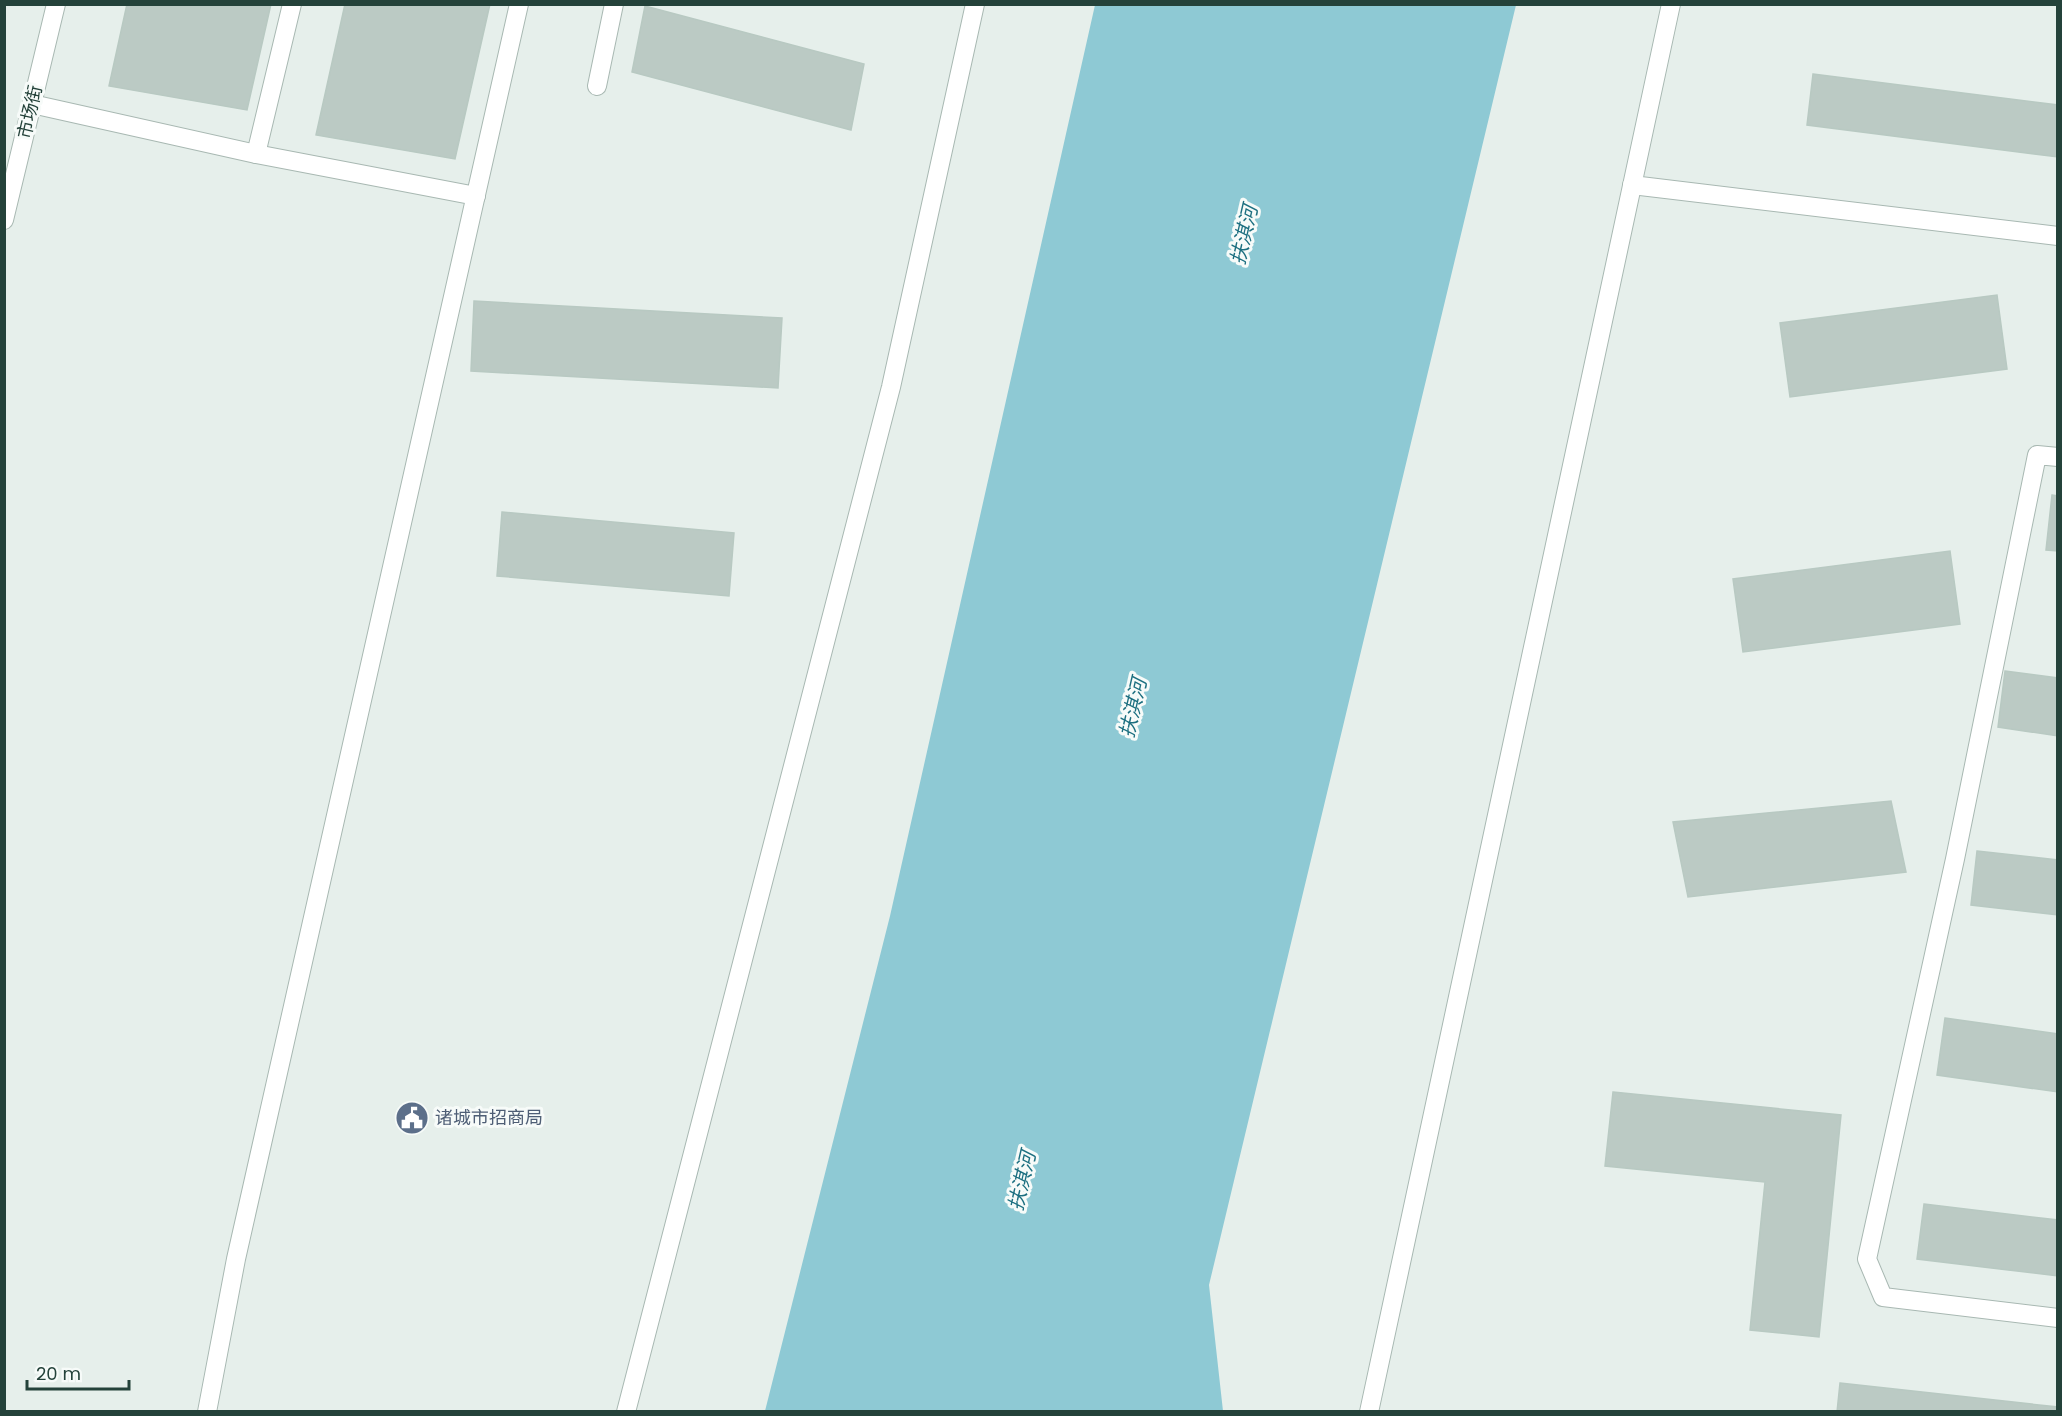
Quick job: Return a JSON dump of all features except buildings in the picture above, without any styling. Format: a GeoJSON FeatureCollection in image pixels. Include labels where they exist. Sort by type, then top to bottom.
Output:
{"type":"FeatureCollection","features":[{"type":"Feature","properties":{"kind":"street","name":"市场街"},"geometry":{"type":"LineString","coordinates":[[4,220],[56,4]]}},
{"type":"Feature","properties":{"kind":"street"},"geometry":{"type":"LineString","coordinates":[[256,154],[292,4]]}},
{"type":"Feature","properties":{"kind":"street"},"geometry":{"type":"LineString","coordinates":[[207,1412],[236,1260],[519,4]]}},
{"type":"Feature","properties":{"kind":"street"},"geometry":{"type":"LineString","coordinates":[[597,86],[614,4]]}},
{"type":"Feature","properties":{"kind":"street"},"geometry":{"type":"LineString","coordinates":[[626,1412],[891,387],[975,4]]}},
{"type":"Feature","properties":{"kind":"street"},"geometry":{"type":"LineString","coordinates":[[1369,1412],[1671,4]]}},
{"type":"Feature","properties":{"kind":"street"},"geometry":{"type":"LineString","coordinates":[[32,104],[256,154],[476,196]]}},
{"type":"Feature","properties":{"kind":"street"},"geometry":{"type":"LineString","coordinates":[[1632,185],[2058,236]]}},
{"type":"Feature","properties":{"kind":"street"},"geometry":{"type":"LineString","coordinates":[[2058,457],[2037,455],[1955,859],[1867,1259],[1883,1297],[2058,1318]]}},
{"type":"Feature","properties":{"kind":"water","name":"扶淇河"},"geometry":{"type":"Polygon","coordinates":[[[1095,5],[1516,5],[1209,1285],[1223,1411],[765,1411],[890,916],[1095,5]]]}},
{"type":"Feature","properties":{"kind":"place","name":"诸城市招商局"},"geometry":{"type":"Point","coordinates":[412,1118]}}]}
